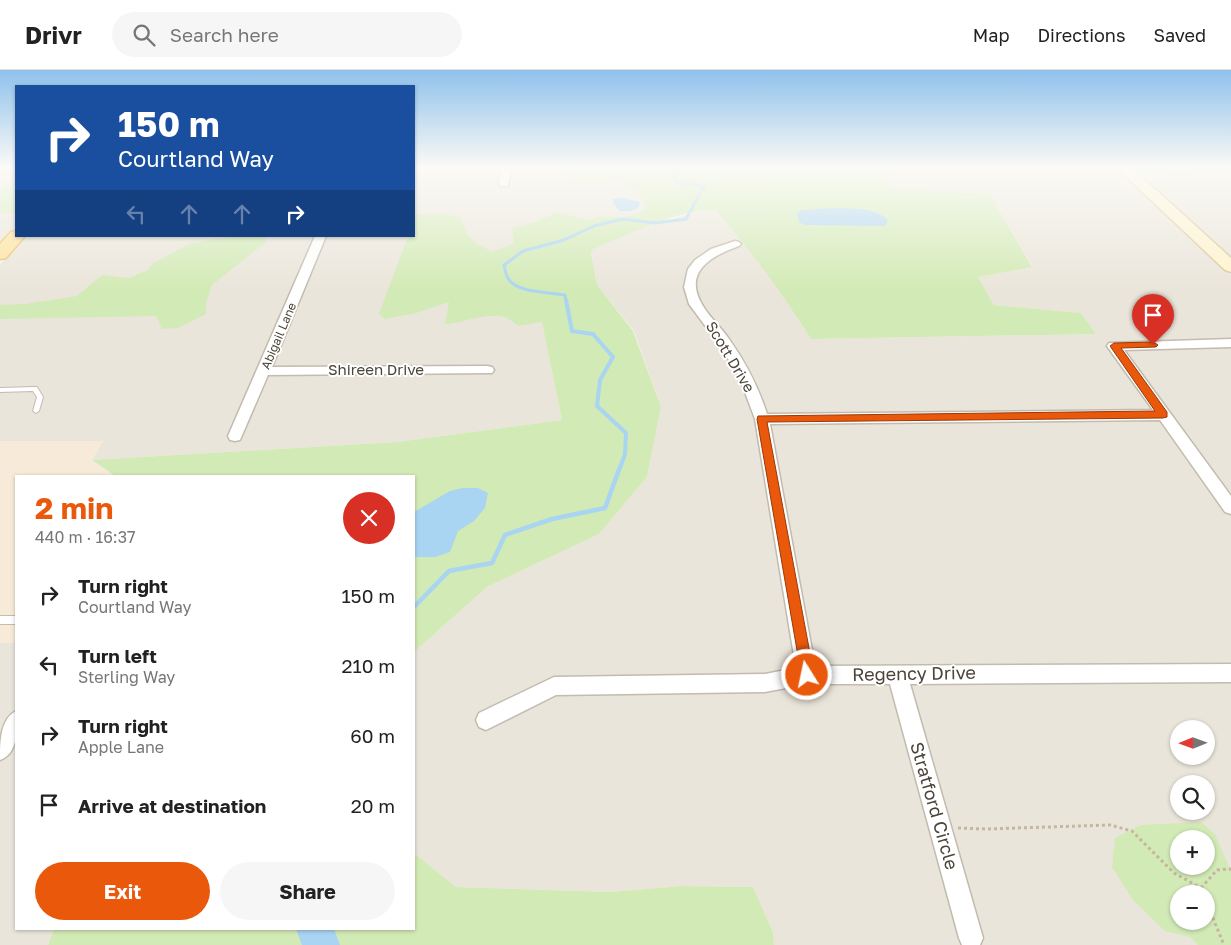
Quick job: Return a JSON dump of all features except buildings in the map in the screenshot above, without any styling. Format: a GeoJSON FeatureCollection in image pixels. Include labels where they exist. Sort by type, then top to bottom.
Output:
{"type":"FeatureCollection","features":[{"type":"Feature","properties":{"kind":"main road"},"geometry":{"type":"LineString","coordinates":[[0,254],[16,237]]}},
{"type":"Feature","properties":{"kind":"street"},"geometry":{"type":"LineString","coordinates":[[1169,209],[1229,263]]}},
{"type":"Feature","properties":{"kind":"street","name":"Abigail Lane"},"geometry":{"type":"LineString","coordinates":[[235,436],[321,237]]}},
{"type":"Feature","properties":{"kind":"street","name":"Scott Drive"},"geometry":{"type":"LineString","coordinates":[[735,244],[704,256],[694,269],[690,281],[694,300],[726,344],[751,385],[762,419],[807,675]]}},
{"type":"Feature","properties":{"kind":"street"},"geometry":{"type":"LineString","coordinates":[[1231,343],[1114,346],[1231,508]]}},
{"type":"Feature","properties":{"kind":"street","name":"Shireen Drive"},"geometry":{"type":"LineString","coordinates":[[264,371],[487,370]]}},
{"type":"Feature","properties":{"kind":"street"},"geometry":{"type":"LineString","coordinates":[[762,419],[1163,414]]}},
{"type":"Feature","properties":{"kind":"street","name":"Regency Drive"},"geometry":{"type":"LineString","coordinates":[[486,720],[554,686],[765,683],[807,675],[1231,673]]}},
{"type":"Feature","properties":{"kind":"street","name":"Stratford Circle"},"geometry":{"type":"LineString","coordinates":[[897,674],[971,938]]}},
{"type":"Feature","properties":{"kind":"street"},"geometry":{"type":"LineString","coordinates":[[0,750],[15,723]]}},
{"type":"Feature","properties":{"kind":"lane"},"geometry":{"type":"LineString","coordinates":[[0,390],[35,388],[40,397],[36,411]]}},
{"type":"Feature","properties":{"kind":"lane"},"geometry":{"type":"LineString","coordinates":[[0,620],[15,620]]}},
{"type":"Feature","properties":{"kind":"path"},"geometry":{"type":"LineString","coordinates":[[940,827],[986,829],[1110,825],[1132,831],[1174,873],[1196,885]]}},
{"type":"Feature","properties":{"kind":"path"},"geometry":{"type":"LineString","coordinates":[[1204,885],[1217,870],[1231,869]]}},
{"type":"Feature","properties":{"kind":"path"},"geometry":{"type":"LineString","coordinates":[[1215,923],[1224,945]]}},
{"type":"Feature","properties":{"kind":"shaded area"},"geometry":{"type":"Polygon","coordinates":[[[0,209],[15,209],[15,229],[0,245],[0,209]]]}},
{"type":"Feature","properties":{"kind":"shaded area"},"geometry":{"type":"Polygon","coordinates":[[[415,209],[649,209],[652,225],[703,210],[716,210],[776,285],[811,339],[1096,334],[1081,313],[994,305],[978,277],[1032,266],[999,209],[1161,209],[1231,275],[1231,945],[774,945],[773,932],[753,887],[681,886],[611,892],[456,887],[415,854],[415,651],[487,587],[599,534],[647,477],[661,407],[634,331],[597,285],[591,251],[540,310],[562,420],[397,442],[92,460],[103,441],[0,441],[0,264],[26,237],[415,237],[415,209]]]}},
{"type":"Feature","properties":{"kind":"shaded area"},"geometry":{"type":"Polygon","coordinates":[[[1172,209],[1231,209],[1231,256],[1221,253],[1172,209]]]}},
{"type":"Feature","properties":{"kind":"shaded area"},"geometry":{"type":"Polygon","coordinates":[[[0,441],[103,441],[92,460],[114,475],[15,475],[15,643],[0,643],[0,441]]]}},
{"type":"Feature","properties":{"kind":"shaded area"},"geometry":{"type":"Polygon","coordinates":[[[0,643],[15,643],[15,930],[54,930],[48,945],[0,945],[0,643]]]}},
{"type":"Feature","properties":{"kind":"green space"},"geometry":{"type":"Polygon","coordinates":[[[0,209],[15,209],[15,213],[0,213],[0,209]]]}},
{"type":"Feature","properties":{"kind":"green space"},"geometry":{"type":"Polygon","coordinates":[[[999,209],[1032,267],[978,277],[994,305],[1081,313],[1096,334],[811,339],[766,273],[716,210],[701,211],[670,218],[593,249],[591,252],[597,285],[633,331],[661,407],[647,477],[599,534],[487,587],[415,651],[415,475],[114,475],[92,460],[397,442],[562,420],[542,322],[518,326],[510,319],[490,316],[445,324],[449,302],[416,313],[385,319],[379,314],[408,237],[415,237],[416,215],[440,213],[460,217],[471,239],[493,252],[514,243],[512,228],[535,222],[558,212],[586,220],[601,217],[626,217],[646,210],[999,209]]]}},
{"type":"Feature","properties":{"kind":"green space"},"geometry":{"type":"Polygon","coordinates":[[[265,237],[266,242],[212,285],[206,303],[206,314],[178,328],[162,329],[156,316],[0,319],[0,305],[25,304],[77,296],[102,275],[129,278],[148,270],[152,264],[189,244],[215,239],[265,237]]]}},
{"type":"Feature","properties":{"kind":"green space"},"geometry":{"type":"Polygon","coordinates":[[[1201,822],[1210,830],[1170,830],[1170,875],[1215,875],[1215,834],[1231,872],[1231,945],[1198,945],[1190,937],[1165,931],[1133,900],[1112,867],[1115,838],[1141,825],[1201,822]]]}},
{"type":"Feature","properties":{"kind":"green space"},"geometry":{"type":"Polygon","coordinates":[[[415,854],[456,887],[611,892],[681,886],[753,887],[773,932],[774,945],[48,945],[54,930],[415,930],[415,854]]]}},
{"type":"Feature","properties":{"kind":"water"},"geometry":{"type":"Polygon","coordinates":[[[618,209],[636,209],[630,211],[620,211],[618,209]]]}},
{"type":"Feature","properties":{"kind":"water"},"geometry":{"type":"Polygon","coordinates":[[[856,209],[876,213],[888,220],[885,226],[805,225],[799,222],[797,213],[802,210],[856,209]]]}},
{"type":"Feature","properties":{"kind":"water"},"geometry":{"type":"Polygon","coordinates":[[[462,488],[478,488],[488,493],[485,508],[474,521],[458,531],[450,552],[435,557],[415,557],[415,511],[450,491],[462,488]]]}},
{"type":"Feature","properties":{"kind":"waterway"},"geometry":{"type":"LineString","coordinates":[[566,301],[565,295],[527,290],[514,284],[507,277],[504,265],[523,251],[564,240],[594,226],[623,219],[655,223],[686,219],[692,209]]}},
{"type":"Feature","properties":{"kind":"waterway"},"geometry":{"type":"LineString","coordinates":[[566,300],[572,331],[593,334],[613,357],[600,380],[597,406],[626,433],[625,454],[620,468]]}},
{"type":"Feature","properties":{"kind":"waterway"},"geometry":{"type":"LineString","coordinates":[[415,606],[449,571],[492,563],[505,535],[552,519],[605,508],[620,467]]}},
{"type":"Feature","properties":{"kind":"waterway"},"geometry":{"type":"LineString","coordinates":[[315,930],[321,945]]}},
{"type":"Feature","properties":{"kind":"route"},"geometry":{"type":"LineString","coordinates":[[807,675],[762,419],[1163,414],[1114,346],[1153,345]]}}]}
